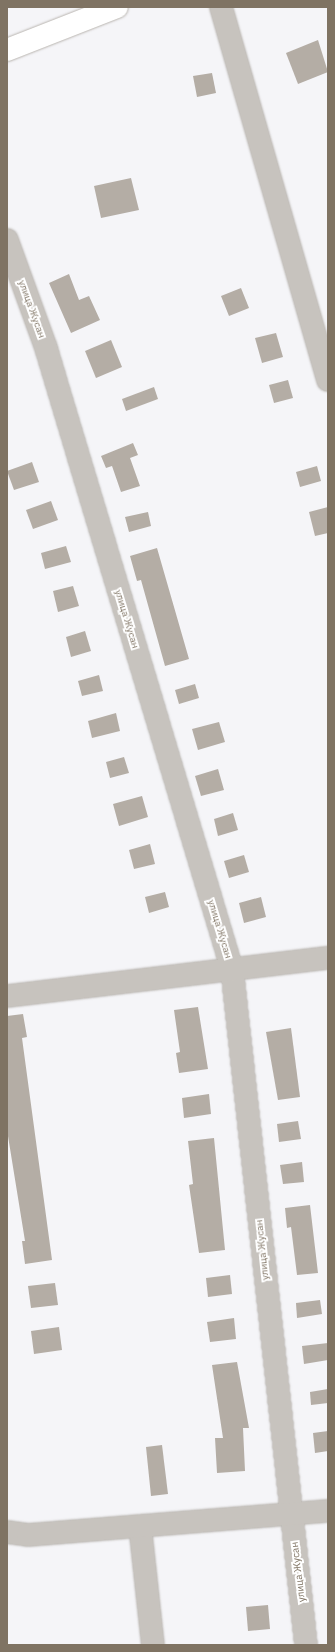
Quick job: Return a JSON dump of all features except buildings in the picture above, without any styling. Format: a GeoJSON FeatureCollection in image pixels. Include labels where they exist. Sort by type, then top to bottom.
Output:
{"type":"FeatureCollection","features":[{"type":"Feature","properties":{"kind":"main road"},"geometry":{"type":"LineString","coordinates":[[7,50],[117,7]]}},
{"type":"Feature","properties":{"kind":"street"},"geometry":{"type":"LineString","coordinates":[[221,7],[328,380]]}},
{"type":"Feature","properties":{"kind":"street","name":"улица Жусан"},"geometry":{"type":"LineString","coordinates":[[7,240],[46,348],[232,969],[306,1645]]}},
{"type":"Feature","properties":{"kind":"street"},"geometry":{"type":"LineString","coordinates":[[7,996],[328,958]]}},
{"type":"Feature","properties":{"kind":"street"},"geometry":{"type":"LineString","coordinates":[[7,1532],[28,1535],[291,1515],[328,1510]]}},
{"type":"Feature","properties":{"kind":"street"},"geometry":{"type":"LineString","coordinates":[[140,1526],[153,1645]]}},
{"type":"Feature","properties":{"kind":"street"},"geometry":{"type":"LineString","coordinates":[[7,1544],[28,1535]]}}]}
